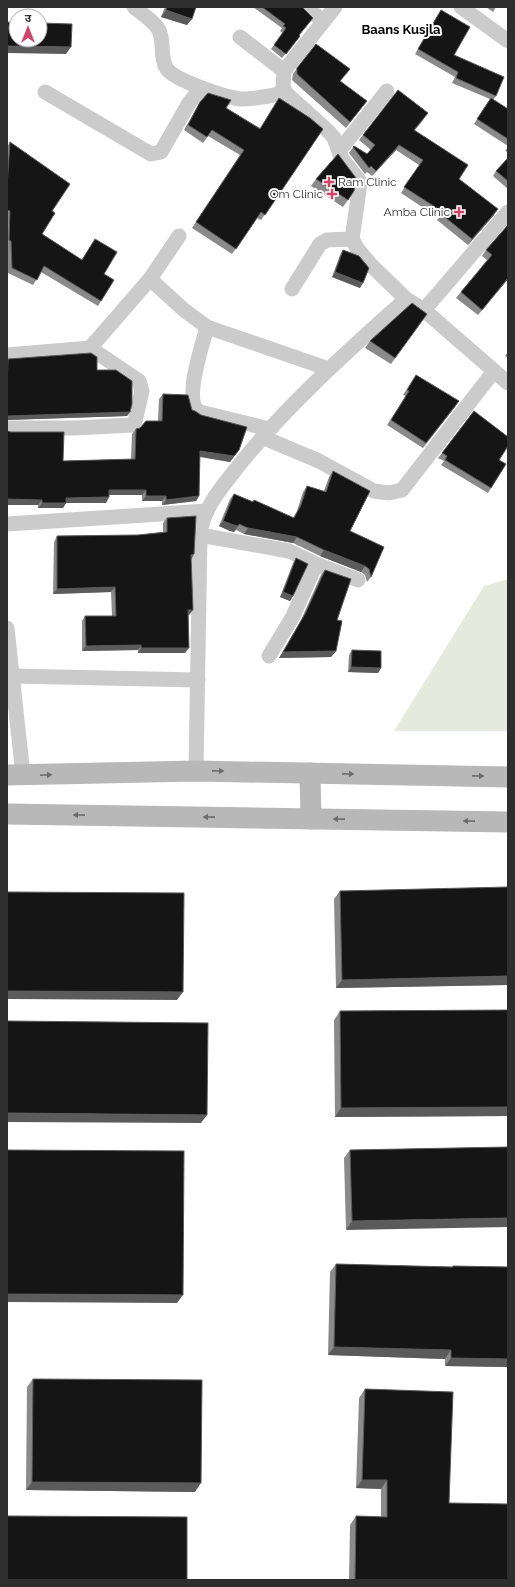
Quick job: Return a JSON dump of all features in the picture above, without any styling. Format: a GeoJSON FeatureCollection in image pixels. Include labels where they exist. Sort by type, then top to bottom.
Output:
{"type":"FeatureCollection","features":[{"type":"Feature","properties":{"kind":"street"},"geometry":{"type":"LineString","coordinates":[[134,7],[157,27],[160,32],[164,63],[167,69],[172,73],[201,88],[241,99],[286,93]]}},
{"type":"Feature","properties":{"kind":"street"},"geometry":{"type":"LineString","coordinates":[[306,7],[323,21]]}},
{"type":"Feature","properties":{"kind":"street"},"geometry":{"type":"LineString","coordinates":[[335,7],[284,71],[283,87],[286,93],[330,132],[334,138],[342,159],[356,176],[360,184],[352,239],[357,248],[372,265],[406,299],[424,310],[508,383]]}},
{"type":"Feature","properties":{"kind":"street"},"geometry":{"type":"LineString","coordinates":[[461,7],[508,41]]}},
{"type":"Feature","properties":{"kind":"street"},"geometry":{"type":"LineString","coordinates":[[240,37],[284,71]]}},
{"type":"Feature","properties":{"kind":"street"},"geometry":{"type":"LineString","coordinates":[[45,92],[151,154],[161,152],[189,104],[201,88]]}},
{"type":"Feature","properties":{"kind":"street"},"geometry":{"type":"LineString","coordinates":[[339,151],[387,91]]}},
{"type":"Feature","properties":{"kind":"street"},"geometry":{"type":"LineString","coordinates":[[424,310],[508,212]]}},
{"type":"Feature","properties":{"kind":"street"},"geometry":{"type":"LineString","coordinates":[[90,348],[150,279],[179,236]]}},
{"type":"Feature","properties":{"kind":"street"},"geometry":{"type":"LineString","coordinates":[[292,289],[320,244],[327,240],[352,239]]}},
{"type":"Feature","properties":{"kind":"street"},"geometry":{"type":"LineString","coordinates":[[150,279],[184,310],[207,327],[329,369]]}},
{"type":"Feature","properties":{"kind":"street"},"geometry":{"type":"LineString","coordinates":[[196,771],[200,535],[202,523],[207,511],[220,489],[266,433],[329,369],[406,299]]}},
{"type":"Feature","properties":{"kind":"street"},"geometry":{"type":"LineString","coordinates":[[207,327],[194,373],[193,401],[197,410],[266,433],[374,491],[389,494],[402,490],[494,371]]}},
{"type":"Feature","properties":{"kind":"street"},"geometry":{"type":"LineString","coordinates":[[7,355],[90,348],[139,381],[142,391],[136,421],[132,425],[75,428],[7,428]]}},
{"type":"Feature","properties":{"kind":"street"},"geometry":{"type":"LineString","coordinates":[[7,524],[207,511]]}},
{"type":"Feature","properties":{"kind":"street"},"geometry":{"type":"LineString","coordinates":[[200,535],[289,552],[358,580]]}},
{"type":"Feature","properties":{"kind":"street"},"geometry":{"type":"LineString","coordinates":[[269,656],[294,616],[316,564]]}},
{"type":"Feature","properties":{"kind":"street"},"geometry":{"type":"LineString","coordinates":[[7,628],[12,676],[10,692],[15,775],[196,771],[508,777]]}},
{"type":"Feature","properties":{"kind":"street"},"geometry":{"type":"LineString","coordinates":[[12,676],[198,680]]}},
{"type":"Feature","properties":{"kind":"street"},"geometry":{"type":"LineString","coordinates":[[310,773],[311,819]]}},
{"type":"Feature","properties":{"kind":"street"},"geometry":{"type":"LineString","coordinates":[[7,814],[508,822]]}},
{"type":"Feature","properties":{"kind":"shaded area"},"geometry":{"type":"Polygon","coordinates":[[[508,579],[508,731],[394,731],[484,586],[508,579]]]}},
{"type":"Feature","properties":{"kind":"building"},"geometry":{"type":"Polygon","coordinates":[[[167,7],[196,7],[192,19],[166,10],[167,7]]]}},
{"type":"Feature","properties":{"kind":"building"},"geometry":{"type":"Polygon","coordinates":[[[262,7],[302,7],[313,18],[286,54],[274,45],[286,28],[283,26],[285,24],[262,7]]]}},
{"type":"Feature","properties":{"kind":"building"},"geometry":{"type":"Polygon","coordinates":[[[441,10],[470,27],[454,55],[504,77],[496,96],[456,78],[458,72],[418,49],[441,10]]]}},
{"type":"Feature","properties":{"kind":"building"},"geometry":{"type":"Polygon","coordinates":[[[7,22],[8,46],[7,46],[7,22]]]}},
{"type":"Feature","properties":{"kind":"building"},"geometry":{"type":"Polygon","coordinates":[[[48,23],[72,24],[71,47],[48,47],[48,23]]]}},
{"type":"Feature","properties":{"kind":"building"},"geometry":{"type":"Polygon","coordinates":[[[316,44],[350,69],[340,81],[367,101],[350,122],[297,74],[297,68],[316,44]]]}},
{"type":"Feature","properties":{"kind":"building"},"geometry":{"type":"Polygon","coordinates":[[[398,90],[428,113],[414,130],[468,165],[459,179],[498,209],[472,239],[441,214],[443,212],[404,187],[423,160],[399,145],[376,171],[371,166],[369,168],[353,147],[354,146],[367,154],[375,145],[363,135],[398,90]]]}},
{"type":"Feature","properties":{"kind":"building"},"geometry":{"type":"Polygon","coordinates":[[[208,93],[231,100],[226,108],[260,129],[279,98],[310,118],[323,129],[265,215],[261,212],[236,249],[196,222],[244,150],[212,130],[207,137],[188,125],[200,102],[208,93]]]}},
{"type":"Feature","properties":{"kind":"building"},"geometry":{"type":"Polygon","coordinates":[[[491,98],[508,109],[508,139],[477,119],[491,98]]]}},
{"type":"Feature","properties":{"kind":"building"},"geometry":{"type":"Polygon","coordinates":[[[10,142],[70,184],[52,211],[55,213],[42,234],[82,260],[95,239],[117,252],[104,274],[114,280],[101,301],[44,266],[37,280],[12,268],[11,241],[9,240],[10,211],[7,210],[10,142]]]}},
{"type":"Feature","properties":{"kind":"building"},"geometry":{"type":"Polygon","coordinates":[[[338,154],[356,178],[354,191],[348,200],[316,179],[338,154]]]}},
{"type":"Feature","properties":{"kind":"building"},"geometry":{"type":"Polygon","coordinates":[[[508,158],[508,181],[496,171],[508,158]]]}},
{"type":"Feature","properties":{"kind":"building"},"geometry":{"type":"Polygon","coordinates":[[[508,225],[508,278],[482,310],[461,292],[492,255],[486,250],[508,225]]]}},
{"type":"Feature","properties":{"kind":"building"},"geometry":{"type":"Polygon","coordinates":[[[343,250],[359,256],[369,268],[363,283],[335,272],[343,250]]]}},
{"type":"Feature","properties":{"kind":"building"},"geometry":{"type":"Polygon","coordinates":[[[412,303],[427,314],[395,358],[370,341],[412,303]]]}},
{"type":"Feature","properties":{"kind":"building"},"geometry":{"type":"Polygon","coordinates":[[[91,353],[97,357],[97,370],[116,370],[132,381],[132,404],[130,412],[7,416],[8,359],[91,353]]]}},
{"type":"Feature","properties":{"kind":"building"},"geometry":{"type":"Polygon","coordinates":[[[416,375],[459,401],[426,443],[391,420],[409,391],[407,390],[416,375]]]}},
{"type":"Feature","properties":{"kind":"building"},"geometry":{"type":"Polygon","coordinates":[[[163,394],[188,395],[192,410],[201,415],[247,427],[239,450],[234,456],[200,451],[199,496],[166,500],[166,496],[146,496],[146,490],[109,490],[109,497],[66,498],[66,503],[42,503],[42,500],[7,499],[7,431],[64,432],[63,461],[135,459],[136,429],[140,428],[146,421],[162,421],[163,394]]]}},
{"type":"Feature","properties":{"kind":"building"},"geometry":{"type":"Polygon","coordinates":[[[474,411],[508,437],[508,446],[499,460],[506,464],[491,488],[445,460],[447,456],[442,453],[474,411]]]}},
{"type":"Feature","properties":{"kind":"building"},"geometry":{"type":"Polygon","coordinates":[[[333,471],[370,491],[350,531],[384,547],[371,577],[369,569],[365,566],[324,550],[297,537],[248,528],[239,524],[238,526],[223,521],[234,494],[253,502],[254,500],[294,518],[301,505],[307,486],[326,492],[333,471]]]}},
{"type":"Feature","properties":{"kind":"building"},"geometry":{"type":"Polygon","coordinates":[[[196,516],[194,554],[191,555],[193,610],[188,610],[189,648],[141,648],[141,645],[86,646],[85,616],[116,616],[115,587],[57,589],[57,536],[138,535],[167,532],[167,518],[196,516]]]}},
{"type":"Feature","properties":{"kind":"building"},"geometry":{"type":"Polygon","coordinates":[[[296,558],[308,564],[293,596],[283,592],[296,558]]]}},
{"type":"Feature","properties":{"kind":"building"},"geometry":{"type":"Polygon","coordinates":[[[325,570],[351,579],[337,620],[342,621],[336,651],[283,652],[305,614],[325,570]]]}},
{"type":"Feature","properties":{"kind":"building"},"geometry":{"type":"Polygon","coordinates":[[[352,650],[381,651],[381,668],[351,667],[352,650]]]}},
{"type":"Feature","properties":{"kind":"building"},"geometry":{"type":"Polygon","coordinates":[[[508,887],[508,976],[342,980],[340,891],[508,887]]]}},
{"type":"Feature","properties":{"kind":"building"},"geometry":{"type":"Polygon","coordinates":[[[7,892],[184,893],[183,992],[7,991],[7,892]]]}},
{"type":"Feature","properties":{"kind":"building"},"geometry":{"type":"Polygon","coordinates":[[[508,1010],[508,1107],[341,1108],[340,1011],[508,1010]]]}},
{"type":"Feature","properties":{"kind":"building"},"geometry":{"type":"Polygon","coordinates":[[[7,1021],[208,1023],[207,1115],[7,1113],[7,1021]]]}},
{"type":"Feature","properties":{"kind":"building"},"geometry":{"type":"Polygon","coordinates":[[[508,1147],[508,1218],[352,1221],[350,1150],[508,1147]]]}},
{"type":"Feature","properties":{"kind":"building"},"geometry":{"type":"Polygon","coordinates":[[[7,1150],[184,1151],[183,1295],[7,1294],[7,1150]]]}},
{"type":"Feature","properties":{"kind":"building"},"geometry":{"type":"Polygon","coordinates":[[[336,1264],[508,1267],[508,1359],[451,1358],[451,1350],[334,1347],[336,1264]]]}},
{"type":"Feature","properties":{"kind":"building"},"geometry":{"type":"Polygon","coordinates":[[[33,1379],[202,1380],[201,1483],[32,1482],[33,1379]]]}},
{"type":"Feature","properties":{"kind":"building"},"geometry":{"type":"Polygon","coordinates":[[[365,1389],[453,1392],[449,1503],[508,1504],[508,1580],[355,1580],[356,1516],[387,1517],[387,1480],[362,1480],[365,1389]]]}},
{"type":"Feature","properties":{"kind":"building"},"geometry":{"type":"Polygon","coordinates":[[[7,1516],[187,1517],[187,1580],[7,1580],[7,1516]]]}},
{"type":"Feature","properties":{"kind":"place","name":"Ram Clinic"},"geometry":{"type":"Point","coordinates":[329,182]}},
{"type":"Feature","properties":{"kind":"place","name":"Om Clinic"},"geometry":{"type":"Point","coordinates":[332,194]}},
{"type":"Feature","properties":{"kind":"place","name":"Amba Clinic"},"geometry":{"type":"Point","coordinates":[459,212]}},
{"type":"Feature","properties":{"kind":"district","name":"Baans Kusjla"},"geometry":{"type":"Point","coordinates":[401,29]}}]}
